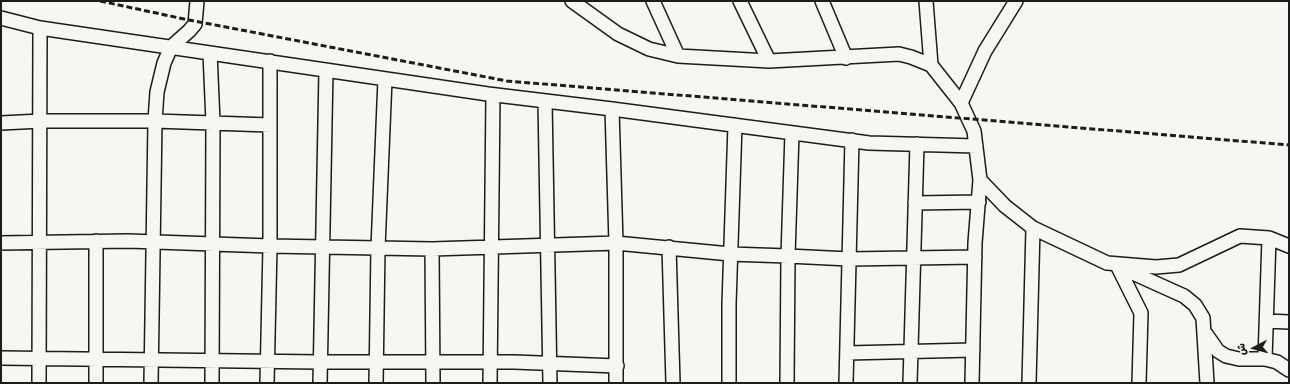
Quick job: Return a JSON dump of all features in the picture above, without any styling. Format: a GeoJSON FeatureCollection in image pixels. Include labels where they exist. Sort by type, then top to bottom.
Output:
{"type":"FeatureCollection","features":[{"type":"Feature","properties":{"kind":"street"},"geometry":{"type":"LineString","coordinates":[[151,383],[155,121],[157,92],[164,63],[171,47],[190,31],[194,24],[197,1]]}},
{"type":"Feature","properties":{"kind":"street"},"geometry":{"type":"LineString","coordinates":[[572,1],[618,34],[649,49],[678,56],[769,61],[899,54],[931,65],[961,103],[974,131],[976,146],[980,180],[975,257],[972,383]]}},
{"type":"Feature","properties":{"kind":"street"},"geometry":{"type":"LineString","coordinates":[[653,1],[678,56]]}},
{"type":"Feature","properties":{"kind":"street"},"geometry":{"type":"LineString","coordinates":[[740,1],[769,61]]}},
{"type":"Feature","properties":{"kind":"street"},"geometry":{"type":"LineString","coordinates":[[822,1],[846,58]]}},
{"type":"Feature","properties":{"kind":"street"},"geometry":{"type":"LineString","coordinates":[[926,1],[931,65]]}},
{"type":"Feature","properties":{"kind":"street"},"geometry":{"type":"LineString","coordinates":[[961,103],[985,51],[1016,1]]}},
{"type":"Feature","properties":{"kind":"street"},"geometry":{"type":"LineString","coordinates":[[1,18],[40,28],[494,95],[612,108],[869,143],[976,146]]}},
{"type":"Feature","properties":{"kind":"street"},"geometry":{"type":"LineString","coordinates":[[39,383],[41,121],[40,28]]}},
{"type":"Feature","properties":{"kind":"street"},"geometry":{"type":"LineString","coordinates":[[210,53],[213,122],[212,383]]}},
{"type":"Feature","properties":{"kind":"street"},"geometry":{"type":"LineString","coordinates":[[267,383],[270,246],[270,61]]}},
{"type":"Feature","properties":{"kind":"street"},"geometry":{"type":"LineString","coordinates":[[320,383],[324,247],[323,208],[326,70]]}},
{"type":"Feature","properties":{"kind":"street"},"geometry":{"type":"LineString","coordinates":[[376,383],[378,248],[385,79]]}},
{"type":"Feature","properties":{"kind":"street"},"geometry":{"type":"LineString","coordinates":[[490,383],[494,95]]}},
{"type":"Feature","properties":{"kind":"street"},"geometry":{"type":"LineString","coordinates":[[545,101],[551,363],[550,383]]}},
{"type":"Feature","properties":{"kind":"street"},"geometry":{"type":"LineString","coordinates":[[612,108],[616,243],[616,383]]}},
{"type":"Feature","properties":{"kind":"street"},"geometry":{"type":"LineString","coordinates":[[1,123],[41,121],[155,121],[269,125]]}},
{"type":"Feature","properties":{"kind":"street"},"geometry":{"type":"LineString","coordinates":[[729,383],[730,254],[735,125]]}},
{"type":"Feature","properties":{"kind":"street"},"geometry":{"type":"LineString","coordinates":[[787,383],[788,256],[792,133]]}},
{"type":"Feature","properties":{"kind":"street"},"geometry":{"type":"LineString","coordinates":[[846,383],[852,140]]}},
{"type":"Feature","properties":{"kind":"street"},"geometry":{"type":"LineString","coordinates":[[910,383],[917,144]]}},
{"type":"Feature","properties":{"kind":"street"},"geometry":{"type":"LineString","coordinates":[[980,180],[1005,206],[1033,228],[1113,265],[1164,286],[1184,296],[1196,305],[1203,318],[1206,334],[1207,383]]}},
{"type":"Feature","properties":{"kind":"street"},"geometry":{"type":"LineString","coordinates":[[915,203],[979,202]]}},
{"type":"Feature","properties":{"kind":"street"},"geometry":{"type":"LineString","coordinates":[[1029,383],[1033,228]]}},
{"type":"Feature","properties":{"kind":"street"},"geometry":{"type":"LineString","coordinates":[[1113,265],[1156,267],[1179,265],[1240,236],[1269,238],[1289,246]]}},
{"type":"Feature","properties":{"kind":"street"},"geometry":{"type":"LineString","coordinates":[[1265,359],[1269,238]]}},
{"type":"Feature","properties":{"kind":"street"},"geometry":{"type":"LineString","coordinates":[[96,241],[96,383]]}},
{"type":"Feature","properties":{"kind":"street"},"geometry":{"type":"LineString","coordinates":[[1,243],[96,241],[432,249],[616,243],[730,254],[849,258],[975,257]]}},
{"type":"Feature","properties":{"kind":"street"},"geometry":{"type":"LineString","coordinates":[[669,247],[673,383]]}},
{"type":"Feature","properties":{"kind":"street"},"geometry":{"type":"LineString","coordinates":[[432,249],[433,383]]}},
{"type":"Feature","properties":{"kind":"street"},"geometry":{"type":"LineString","coordinates":[[1113,265],[1141,313],[1139,383]]}},
{"type":"Feature","properties":{"kind":"street"},"geometry":{"type":"LineString","coordinates":[[1267,320],[1289,322]]}},
{"type":"Feature","properties":{"kind":"street"},"geometry":{"type":"LineString","coordinates":[[1206,334],[1218,351],[1226,356],[1239,359],[1265,359],[1277,362],[1289,370]]}},
{"type":"Feature","properties":{"kind":"street"},"geometry":{"type":"LineString","coordinates":[[847,353],[973,350]]}},
{"type":"Feature","properties":{"kind":"street"},"geometry":{"type":"LineString","coordinates":[[1,358],[376,363],[551,363],[617,366]]}},
{"type":"Feature","properties":{"kind":"railway"},"geometry":{"type":"LineString","coordinates":[[100,1],[184,19],[507,81],[1289,145]]}}]}
